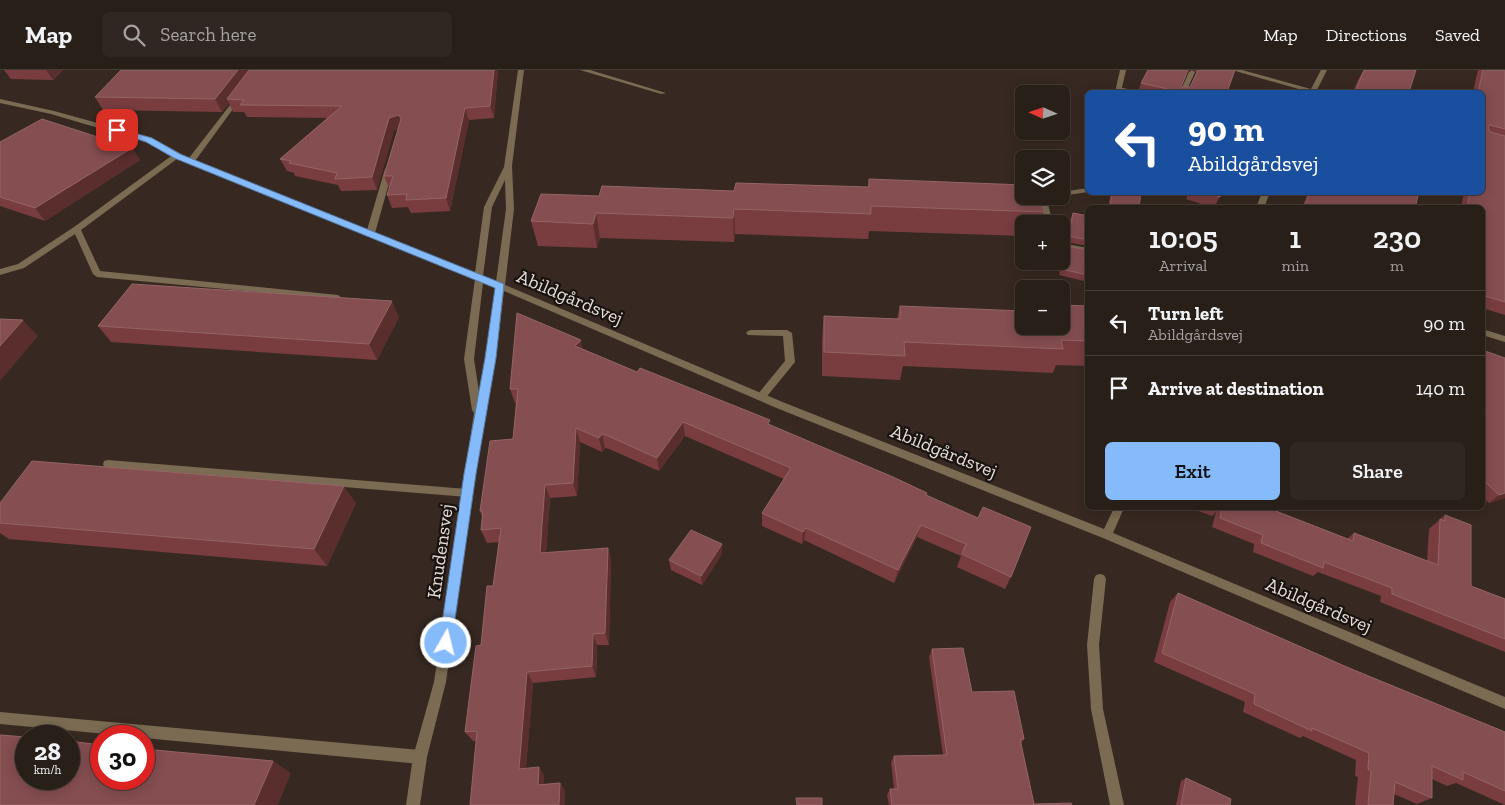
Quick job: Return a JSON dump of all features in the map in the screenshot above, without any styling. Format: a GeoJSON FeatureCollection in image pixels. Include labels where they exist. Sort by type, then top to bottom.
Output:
{"type":"FeatureCollection","features":[{"type":"Feature","properties":{"kind":"street","name":"Knudensvej"},"geometry":{"type":"LineString","coordinates":[[413,805],[420,757],[440,682],[478,418],[491,358],[510,209],[508,166],[522,70]]}},
{"type":"Feature","properties":{"kind":"street"},"geometry":{"type":"LineString","coordinates":[[583,70],[662,93]]}},
{"type":"Feature","properties":{"kind":"street"},"geometry":{"type":"LineString","coordinates":[[1119,90],[1123,70]]}},
{"type":"Feature","properties":{"kind":"street"},"geometry":{"type":"LineString","coordinates":[[1235,70],[1307,90]]}},
{"type":"Feature","properties":{"kind":"street"},"geometry":{"type":"LineString","coordinates":[[1315,90],[1324,70]]}},
{"type":"Feature","properties":{"kind":"street"},"geometry":{"type":"LineString","coordinates":[[1184,90],[1192,72]]}},
{"type":"Feature","properties":{"kind":"street"},"geometry":{"type":"LineString","coordinates":[[191,161],[242,93]]}},
{"type":"Feature","properties":{"kind":"street","name":"Abildgårdsvej"},"geometry":{"type":"LineString","coordinates":[[0,101],[52,112],[149,140],[177,156],[500,286],[761,397],[1107,535],[1505,703]]}},
{"type":"Feature","properties":{"kind":"street"},"geometry":{"type":"LineString","coordinates":[[0,272],[20,266],[76,229],[177,156]]}},
{"type":"Feature","properties":{"kind":"street"},"geometry":{"type":"LineString","coordinates":[[370,235],[392,159]]}},
{"type":"Feature","properties":{"kind":"street","name":"Knudensvej"},"geometry":{"type":"LineString","coordinates":[[478,418],[469,359],[488,208],[508,166]]}},
{"type":"Feature","properties":{"kind":"street"},"geometry":{"type":"LineString","coordinates":[[1070,193],[1085,190]]}},
{"type":"Feature","properties":{"kind":"street"},"geometry":{"type":"LineString","coordinates":[[76,229],[97,274],[341,298]]}},
{"type":"Feature","properties":{"kind":"street"},"geometry":{"type":"LineString","coordinates":[[1070,248],[1085,250]]}},
{"type":"Feature","properties":{"kind":"street"},"geometry":{"type":"LineString","coordinates":[[751,333],[787,333],[790,362],[761,397]]}},
{"type":"Feature","properties":{"kind":"street"},"geometry":{"type":"LineString","coordinates":[[1485,333],[1505,339]]}},
{"type":"Feature","properties":{"kind":"street"},"geometry":{"type":"LineString","coordinates":[[108,464],[467,492]]}},
{"type":"Feature","properties":{"kind":"street"},"geometry":{"type":"LineString","coordinates":[[1107,535],[1119,510]]}},
{"type":"Feature","properties":{"kind":"street"},"geometry":{"type":"LineString","coordinates":[[1100,579],[1093,645],[1097,709],[1117,805]]}},
{"type":"Feature","properties":{"kind":"street"},"geometry":{"type":"LineString","coordinates":[[0,718],[420,757]]}},
{"type":"Feature","properties":{"kind":"building"},"geometry":{"type":"Polygon","coordinates":[[[121,70],[238,70],[215,99],[95,97],[121,70]]]}},
{"type":"Feature","properties":{"kind":"building"},"geometry":{"type":"Polygon","coordinates":[[[249,70],[494,70],[490,106],[465,108],[446,198],[406,200],[407,194],[387,195],[393,176],[384,176],[401,119],[399,115],[389,118],[372,177],[335,179],[337,173],[289,163],[291,161],[280,159],[342,106],[240,105],[244,100],[227,99],[249,70]]]}},
{"type":"Feature","properties":{"kind":"building"},"geometry":{"type":"Polygon","coordinates":[[[1148,70],[1188,70],[1181,87],[1190,87],[1198,70],[1235,70],[1228,90],[1172,90],[1141,83],[1148,70]]]}},
{"type":"Feature","properties":{"kind":"building"},"geometry":{"type":"Polygon","coordinates":[[[1364,70],[1416,70],[1410,90],[1356,90],[1364,70]]]}},
{"type":"Feature","properties":{"kind":"building"},"geometry":{"type":"Polygon","coordinates":[[[1483,70],[1505,70],[1505,129],[1490,125],[1488,127],[1490,132],[1505,136],[1505,302],[1485,296],[1485,205],[1468,205],[1469,195],[1485,195],[1485,90],[1478,90],[1483,70]]]}},
{"type":"Feature","properties":{"kind":"building"},"geometry":{"type":"Polygon","coordinates":[[[42,119],[132,148],[35,208],[0,197],[0,142],[42,119]]]}},
{"type":"Feature","properties":{"kind":"building"},"geometry":{"type":"Polygon","coordinates":[[[869,179],[1015,185],[1015,205],[1042,205],[1044,212],[871,206],[871,214],[734,209],[733,218],[596,213],[593,224],[531,221],[541,194],[599,196],[602,186],[734,191],[736,183],[869,187],[869,179]]]}},
{"type":"Feature","properties":{"kind":"building"},"geometry":{"type":"Polygon","coordinates":[[[1112,195],[1141,195],[1139,205],[1110,205],[1112,195]]]}},
{"type":"Feature","properties":{"kind":"building"},"geometry":{"type":"Polygon","coordinates":[[[1309,195],[1418,195],[1416,205],[1305,205],[1309,195]]]}},
{"type":"Feature","properties":{"kind":"building"},"geometry":{"type":"Polygon","coordinates":[[[1073,213],[1085,215],[1085,239],[1070,236],[1073,213]]]}},
{"type":"Feature","properties":{"kind":"building"},"geometry":{"type":"Polygon","coordinates":[[[1070,247],[1085,249],[1085,274],[1066,270],[1070,270],[1070,247]]]}},
{"type":"Feature","properties":{"kind":"building"},"geometry":{"type":"Polygon","coordinates":[[[132,284],[392,301],[369,344],[98,326],[132,284]]]}},
{"type":"Feature","properties":{"kind":"building"},"geometry":{"type":"Polygon","coordinates":[[[1070,305],[1085,306],[1085,341],[1061,340],[1063,349],[904,342],[905,356],[824,352],[824,316],[900,319],[900,306],[1015,311],[1015,335],[1070,335],[1070,305]]]}},
{"type":"Feature","properties":{"kind":"building"},"geometry":{"type":"Polygon","coordinates":[[[517,313],[581,340],[575,346],[637,372],[640,368],[770,420],[768,424],[893,477],[927,493],[926,495],[978,518],[983,507],[1031,527],[1011,577],[962,554],[966,544],[921,525],[898,570],[806,528],[803,532],[762,513],[791,468],[683,422],[657,458],[606,435],[602,434],[599,438],[576,428],[573,483],[545,485],[540,553],[608,548],[605,633],[593,634],[592,666],[527,672],[519,769],[539,767],[538,785],[560,783],[559,805],[470,805],[477,731],[465,732],[476,646],[481,645],[487,586],[493,586],[501,528],[481,530],[483,511],[480,511],[490,441],[513,439],[518,389],[510,389],[517,313]]]}},
{"type":"Feature","properties":{"kind":"building"},"geometry":{"type":"Polygon","coordinates":[[[0,319],[23,320],[0,346],[0,319]]]}},
{"type":"Feature","properties":{"kind":"building"},"geometry":{"type":"Polygon","coordinates":[[[1485,351],[1505,358],[1505,493],[1499,495],[1485,482],[1485,351]]]}},
{"type":"Feature","properties":{"kind":"building"},"geometry":{"type":"Polygon","coordinates":[[[32,461],[344,486],[314,549],[0,523],[0,503],[32,461]]]}},
{"type":"Feature","properties":{"kind":"building"},"geometry":{"type":"Polygon","coordinates":[[[1222,510],[1273,510],[1353,541],[1354,533],[1438,565],[1440,519],[1445,521],[1445,515],[1471,525],[1471,586],[1505,599],[1505,639],[1392,594],[1392,588],[1324,562],[1323,568],[1261,543],[1263,535],[1220,518],[1222,510]]]}},
{"type":"Feature","properties":{"kind":"building"},"geometry":{"type":"Polygon","coordinates":[[[691,530],[722,544],[701,576],[669,560],[691,530]]]}},
{"type":"Feature","properties":{"kind":"building"},"geometry":{"type":"Polygon","coordinates":[[[1178,593],[1349,668],[1505,732],[1505,791],[1463,772],[1463,780],[1432,766],[1432,798],[1395,782],[1393,805],[1368,805],[1371,771],[1368,769],[1369,753],[1312,728],[1312,731],[1254,704],[1255,694],[1162,653],[1178,593]]]}},
{"type":"Feature","properties":{"kind":"building"},"geometry":{"type":"Polygon","coordinates":[[[963,648],[972,692],[1014,691],[1024,739],[1020,739],[1034,804],[1071,803],[1072,805],[892,805],[890,789],[898,789],[894,756],[947,755],[932,649],[963,648]]]}},
{"type":"Feature","properties":{"kind":"building"},"geometry":{"type":"Polygon","coordinates":[[[0,735],[15,736],[15,790],[80,790],[80,742],[90,744],[90,790],[155,790],[155,750],[273,761],[254,805],[0,805],[0,735]]]}},
{"type":"Feature","properties":{"kind":"building"},"geometry":{"type":"Polygon","coordinates":[[[1186,778],[1231,799],[1230,805],[1181,805],[1186,778]]]}},
{"type":"Feature","properties":{"kind":"building"},"geometry":{"type":"Polygon","coordinates":[[[796,798],[822,798],[822,805],[797,805],[796,798]]]}},
{"type":"Feature","properties":{"kind":"route"},"geometry":{"type":"LineString","coordinates":[[117,130],[149,140],[177,156],[500,286],[491,358],[478,418],[446,643]]}}]}
